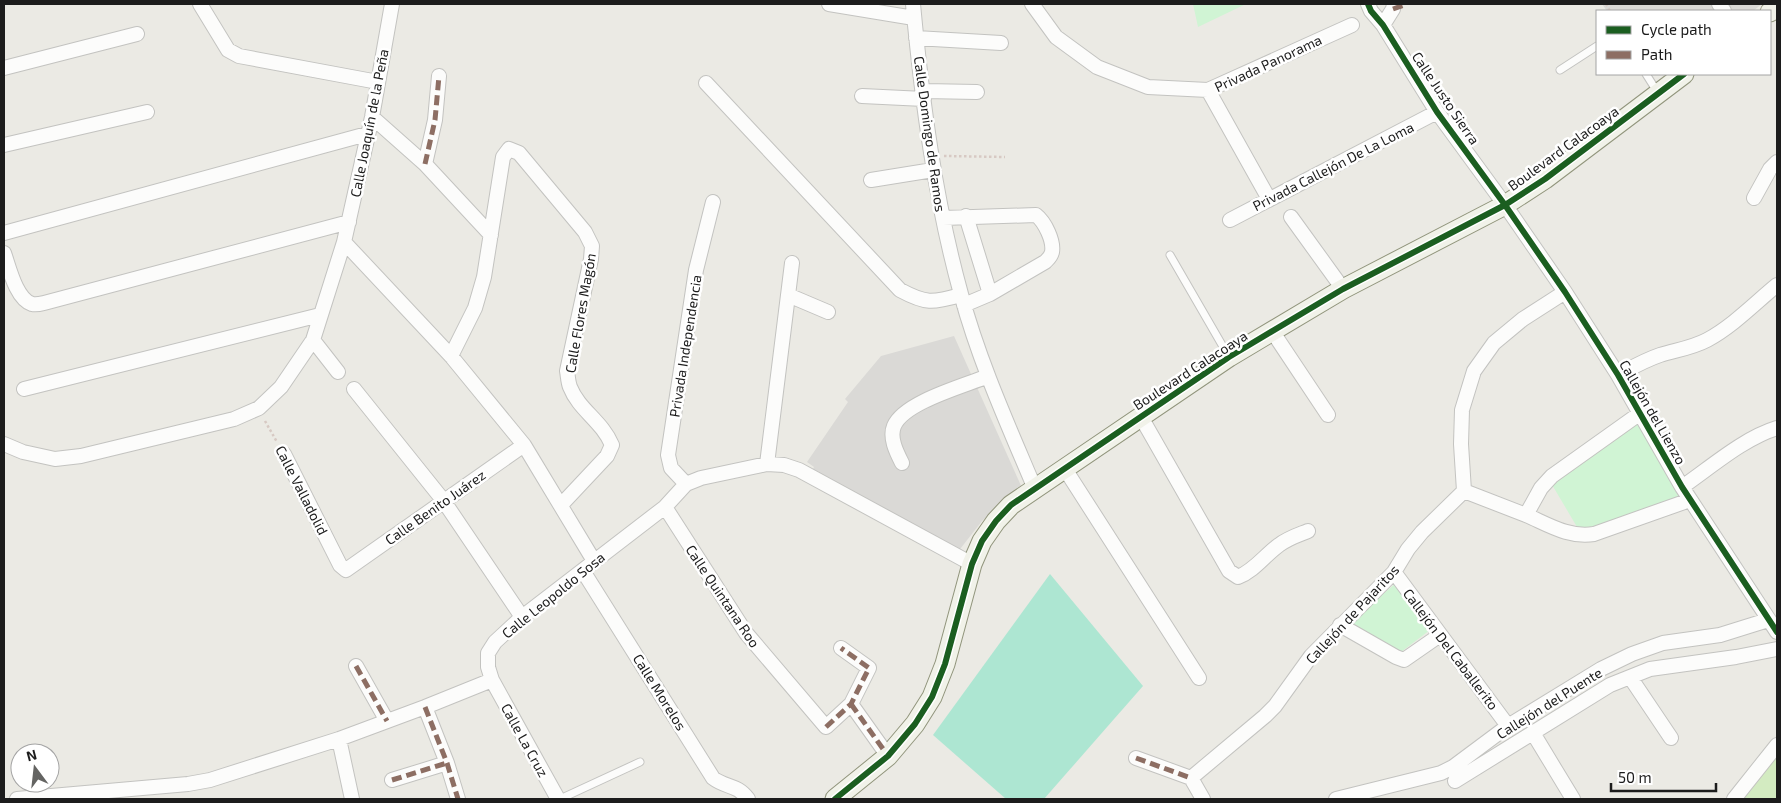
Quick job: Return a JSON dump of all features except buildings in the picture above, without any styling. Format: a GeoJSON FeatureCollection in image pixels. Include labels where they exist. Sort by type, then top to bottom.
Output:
{"type":"FeatureCollection","features":[{"type":"Feature","properties":{"kind":"street"},"geometry":{"type":"LineString","coordinates":[[200,4],[228,50],[239,56],[378,82]]}},
{"type":"Feature","properties":{"kind":"street","name":"Calle Joaquín de la Peña"},"geometry":{"type":"LineString","coordinates":[[4,444],[23,452],[55,460],[81,456],[234,419],[259,408],[281,387],[313,340],[344,242],[372,117],[392,4]]}},
{"type":"Feature","properties":{"kind":"street"},"geometry":{"type":"LineString","coordinates":[[829,4],[914,18]]}},
{"type":"Feature","properties":{"kind":"street","name":"Calle Domingo de Ramos"},"geometry":{"type":"LineString","coordinates":[[913,4],[932,163],[942,218],[962,300],[988,376],[1035,489]]}},
{"type":"Feature","properties":{"kind":"street","name":"Privada Panorama"},"geometry":{"type":"LineString","coordinates":[[1032,4],[1056,37],[1097,67],[1148,87],[1208,90],[1352,25]]}},
{"type":"Feature","properties":{"kind":"street","name":"Calle Justo Sierra"},"geometry":{"type":"LineString","coordinates":[[1368,4],[1437,112],[1505,206]]}},
{"type":"Feature","properties":{"kind":"street"},"geometry":{"type":"LineString","coordinates":[[1383,25],[1393,6],[1407,4]]}},
{"type":"Feature","properties":{"kind":"street"},"geometry":{"type":"LineString","coordinates":[[4,68],[137,34]]}},
{"type":"Feature","properties":{"kind":"street"},"geometry":{"type":"LineString","coordinates":[[916,38],[1001,43]]}},
{"type":"Feature","properties":{"kind":"street","name":"Boulevard Calacoaya"},"geometry":{"type":"LineString","coordinates":[[835,799],[888,756],[915,724],[932,698],[945,664],[972,564],[982,541],[996,521],[1011,505],[1229,357],[1343,289],[1505,206],[1545,179],[1683,75]]}},
{"type":"Feature","properties":{"kind":"street"},"geometry":{"type":"LineString","coordinates":[[424,164],[435,120],[439,76]]}},
{"type":"Feature","properties":{"kind":"street"},"geometry":{"type":"LineString","coordinates":[[706,83],[900,290],[917,299],[938,302],[962,300],[990,294],[1050,258],[1051,245],[1044,224],[1036,215],[942,218]]}},
{"type":"Feature","properties":{"kind":"street"},"geometry":{"type":"LineString","coordinates":[[1208,90],[1269,199]]}},
{"type":"Feature","properties":{"kind":"street"},"geometry":{"type":"LineString","coordinates":[[862,96],[977,92]]}},
{"type":"Feature","properties":{"kind":"street"},"geometry":{"type":"LineString","coordinates":[[4,145],[147,112]]}},
{"type":"Feature","properties":{"kind":"street","name":"Privada Callejón De La Loma"},"geometry":{"type":"LineString","coordinates":[[1230,220],[1437,112]]}},
{"type":"Feature","properties":{"kind":"street"},"geometry":{"type":"LineString","coordinates":[[372,117],[424,164],[491,235],[484,277],[474,308],[451,356]]}},
{"type":"Feature","properties":{"kind":"street"},"geometry":{"type":"LineString","coordinates":[[4,233],[368,134]]}},
{"type":"Feature","properties":{"kind":"street","name":"Calle Flores Magón"},"geometry":{"type":"LineString","coordinates":[[491,235],[502,158],[509,149],[519,153],[585,232],[592,246],[591,259],[567,371],[570,387],[579,402],[607,433],[612,445],[607,456],[561,505]]}},
{"type":"Feature","properties":{"kind":"street"},"geometry":{"type":"LineString","coordinates":[[1754,198],[1770,169],[1777,162]]}},
{"type":"Feature","properties":{"kind":"street"},"geometry":{"type":"LineString","coordinates":[[870,180],[932,163]]}},
{"type":"Feature","properties":{"kind":"street","name":"Privada Independencia"},"geometry":{"type":"LineString","coordinates":[[686,484],[671,468],[668,455],[696,270],[714,202]]}},
{"type":"Feature","properties":{"kind":"street","name":"Callejón del Lienzo"},"geometry":{"type":"LineString","coordinates":[[1505,206],[1565,292],[1618,375],[1690,500],[1777,632]]}},
{"type":"Feature","properties":{"kind":"street"},"geometry":{"type":"LineString","coordinates":[[966,216],[990,294]]}},
{"type":"Feature","properties":{"kind":"street"},"geometry":{"type":"LineString","coordinates":[[1291,217],[1343,289]]}},
{"type":"Feature","properties":{"kind":"street"},"geometry":{"type":"LineString","coordinates":[[4,253],[18,292],[25,300],[39,304],[349,222]]}},
{"type":"Feature","properties":{"kind":"street"},"geometry":{"type":"LineString","coordinates":[[344,242],[451,356],[524,445],[594,561]]}},
{"type":"Feature","properties":{"kind":"street"},"geometry":{"type":"LineString","coordinates":[[767,464],[792,263]]}},
{"type":"Feature","properties":{"kind":"street"},"geometry":{"type":"LineString","coordinates":[[1618,375],[1650,359],[1708,340],[1732,323],[1777,285]]}},
{"type":"Feature","properties":{"kind":"street"},"geometry":{"type":"LineString","coordinates":[[1565,292],[1523,319],[1494,343],[1474,371],[1462,410],[1461,444],[1464,491],[1568,533],[1580,536],[1594,534],[1690,500]]}},
{"type":"Feature","properties":{"kind":"street"},"geometry":{"type":"LineString","coordinates":[[788,295],[828,312]]}},
{"type":"Feature","properties":{"kind":"street"},"geometry":{"type":"LineString","coordinates":[[24,389],[320,315]]}},
{"type":"Feature","properties":{"kind":"street"},"geometry":{"type":"LineString","coordinates":[[1272,331],[1328,415]]}},
{"type":"Feature","properties":{"kind":"street"},"geometry":{"type":"LineString","coordinates":[[313,340],[338,372]]}},
{"type":"Feature","properties":{"kind":"street"},"geometry":{"type":"LineString","coordinates":[[902,463],[894,445],[894,427],[904,413],[921,402],[988,376]]}},
{"type":"Feature","properties":{"kind":"street"},"geometry":{"type":"LineString","coordinates":[[354,389],[443,500],[522,617]]}},
{"type":"Feature","properties":{"kind":"street"},"geometry":{"type":"LineString","coordinates":[[1526,515],[1541,488],[1552,476],[1639,414]]}},
{"type":"Feature","properties":{"kind":"street"},"geometry":{"type":"LineString","coordinates":[[1141,417],[1229,571],[1233,574],[1238,577],[1247,573],[1280,544],[1291,537],[1308,531]]}},
{"type":"Feature","properties":{"kind":"street"},"geometry":{"type":"LineString","coordinates":[[1682,487],[1746,443],[1765,432],[1777,428]]}},
{"type":"Feature","properties":{"kind":"street","name":"Calle Benito Juárez"},"geometry":{"type":"LineString","coordinates":[[346,570],[443,500],[524,445]]}},
{"type":"Feature","properties":{"kind":"street","name":"Calle Valladolid"},"geometry":{"type":"LineString","coordinates":[[284,454],[340,565],[346,570]]}},
{"type":"Feature","properties":{"kind":"street","name":"Calle Leopoldo Sosa"},"geometry":{"type":"LineString","coordinates":[[492,680],[488,667],[488,654],[495,642],[522,617],[665,507],[686,484],[700,478],[767,464],[784,465],[799,470],[972,564]]}},
{"type":"Feature","properties":{"kind":"street"},"geometry":{"type":"LineString","coordinates":[[1065,469],[1199,678]]}},
{"type":"Feature","properties":{"kind":"street","name":"Callejón de Pajaritos"},"geometry":{"type":"LineString","coordinates":[[1191,778],[1275,706],[1311,656],[1394,572],[1408,549],[1422,532],[1464,491]]}},
{"type":"Feature","properties":{"kind":"street","name":"Calle Quintana Roo"},"geometry":{"type":"LineString","coordinates":[[665,507],[746,633],[826,727],[850,704]]}},
{"type":"Feature","properties":{"kind":"street","name":"Calle Morelos"},"geometry":{"type":"LineString","coordinates":[[583,571],[713,778],[721,784],[734,786],[743,792],[748,799]]}},
{"type":"Feature","properties":{"kind":"street","name":"Callejón Del Caballerito"},"geometry":{"type":"LineString","coordinates":[[1394,572],[1508,726]]}},
{"type":"Feature","properties":{"kind":"street","name":"Callejón del Puente"},"geometry":{"type":"LineString","coordinates":[[1336,799],[1440,773],[1452,767],[1508,726],[1601,669],[1632,654],[1664,643],[1720,635],[1768,620]]}},
{"type":"Feature","properties":{"kind":"street"},"geometry":{"type":"LineString","coordinates":[[1340,625],[1404,660],[1440,635]]}},
{"type":"Feature","properties":{"kind":"street"},"geometry":{"type":"LineString","coordinates":[[841,648],[869,668],[850,704],[888,756]]}},
{"type":"Feature","properties":{"kind":"street"},"geometry":{"type":"LineString","coordinates":[[1455,781],[1610,685],[1650,669],[1736,657],[1777,649]]}},
{"type":"Feature","properties":{"kind":"street"},"geometry":{"type":"LineString","coordinates":[[356,666],[387,721]]}},
{"type":"Feature","properties":{"kind":"street"},"geometry":{"type":"LineString","coordinates":[[1630,677],[1671,738]]}},
{"type":"Feature","properties":{"kind":"street"},"geometry":{"type":"LineString","coordinates":[[17,799],[188,784],[210,780],[339,739],[492,680]]}},
{"type":"Feature","properties":{"kind":"street","name":"Calle La Cruz"},"geometry":{"type":"LineString","coordinates":[[492,680],[559,799]]}},
{"type":"Feature","properties":{"kind":"street"},"geometry":{"type":"LineString","coordinates":[[425,707],[458,799]]}},
{"type":"Feature","properties":{"kind":"street"},"geometry":{"type":"LineString","coordinates":[[1533,733],[1573,799]]}},
{"type":"Feature","properties":{"kind":"street"},"geometry":{"type":"LineString","coordinates":[[339,739],[352,799]]}},
{"type":"Feature","properties":{"kind":"street"},"geometry":{"type":"LineString","coordinates":[[1734,799],[1777,744]]}},
{"type":"Feature","properties":{"kind":"street"},"geometry":{"type":"LineString","coordinates":[[1136,758],[1191,778],[1203,799]]}},
{"type":"Feature","properties":{"kind":"street"},"geometry":{"type":"LineString","coordinates":[[392,780],[447,764]]}},
{"type":"Feature","properties":{"kind":"lane"},"geometry":{"type":"LineString","coordinates":[[1560,70],[1596,47]]}},
{"type":"Feature","properties":{"kind":"lane"},"geometry":{"type":"LineString","coordinates":[[1647,75],[1658,93]]}},
{"type":"Feature","properties":{"kind":"lane"},"geometry":{"type":"LineString","coordinates":[[1170,255],[1229,357]]}},
{"type":"Feature","properties":{"kind":"lane"},"geometry":{"type":"LineString","coordinates":[[559,799],[640,762]]}},
{"type":"Feature","properties":{"kind":"path"},"geometry":{"type":"LineString","coordinates":[[932,163],[1005,157]]}},
{"type":"Feature","properties":{"kind":"shaded area"},"geometry":{"type":"Polygon","coordinates":[[[1602,4],[1762,4],[1754,10],[1606,10],[1602,4]]]}},
{"type":"Feature","properties":{"kind":"shaded area"},"geometry":{"type":"Polygon","coordinates":[[[954,336],[1022,488],[982,521],[957,553],[809,476],[814,467],[807,462],[848,402],[845,399],[881,356],[954,336]]]}},
{"type":"Feature","properties":{"kind":"green space"},"geometry":{"type":"Polygon","coordinates":[[[1193,4],[1246,4],[1198,27],[1193,4]]]}},
{"type":"Feature","properties":{"kind":"green space"},"geometry":{"type":"Polygon","coordinates":[[[1641,421],[1686,496],[1580,532],[1551,483],[1641,421]]]}},
{"type":"Feature","properties":{"kind":"green space"},"geometry":{"type":"Polygon","coordinates":[[[1050,574],[1143,686],[1044,799],[1006,799],[933,735],[1050,574]]]}},
{"type":"Feature","properties":{"kind":"green space"},"geometry":{"type":"Polygon","coordinates":[[[1396,583],[1430,630],[1397,655],[1347,625],[1396,583]]]}},
{"type":"Feature","properties":{"kind":"green space"},"geometry":{"type":"Polygon","coordinates":[[[1777,748],[1777,799],[1737,799],[1777,748]]]}},
{"type":"Feature","properties":{"kind":"marked path"},"geometry":{"type":"LineString","coordinates":[[1393,9],[1407,4]]}},
{"type":"Feature","properties":{"kind":"marked path"},"geometry":{"type":"LineString","coordinates":[[425,164],[435,120],[439,76]]}},
{"type":"Feature","properties":{"kind":"marked path"},"geometry":{"type":"LineString","coordinates":[[826,727],[851,704],[869,668],[841,648]]}},
{"type":"Feature","properties":{"kind":"marked path"},"geometry":{"type":"LineString","coordinates":[[356,666],[387,721]]}},
{"type":"Feature","properties":{"kind":"marked path"},"geometry":{"type":"LineString","coordinates":[[851,704],[888,756]]}},
{"type":"Feature","properties":{"kind":"marked path"},"geometry":{"type":"LineString","coordinates":[[425,707],[447,763],[458,799]]}},
{"type":"Feature","properties":{"kind":"marked path"},"geometry":{"type":"LineString","coordinates":[[1136,758],[1191,778]]}},
{"type":"Feature","properties":{"kind":"marked path"},"geometry":{"type":"LineString","coordinates":[[392,780],[447,763]]}},
{"type":"Feature","properties":{"kind":"cycle path"},"geometry":{"type":"LineString","coordinates":[[1368,4],[1437,112],[1505,205],[1565,292],[1618,375],[1682,487],[1777,632]]}},
{"type":"Feature","properties":{"kind":"cycle path"},"geometry":{"type":"LineString","coordinates":[[835,799],[888,756],[915,724],[932,697],[945,664],[972,564],[982,541],[996,521],[1011,505],[1229,357],[1343,289],[1505,205],[1545,179],[1683,75]]}}]}
